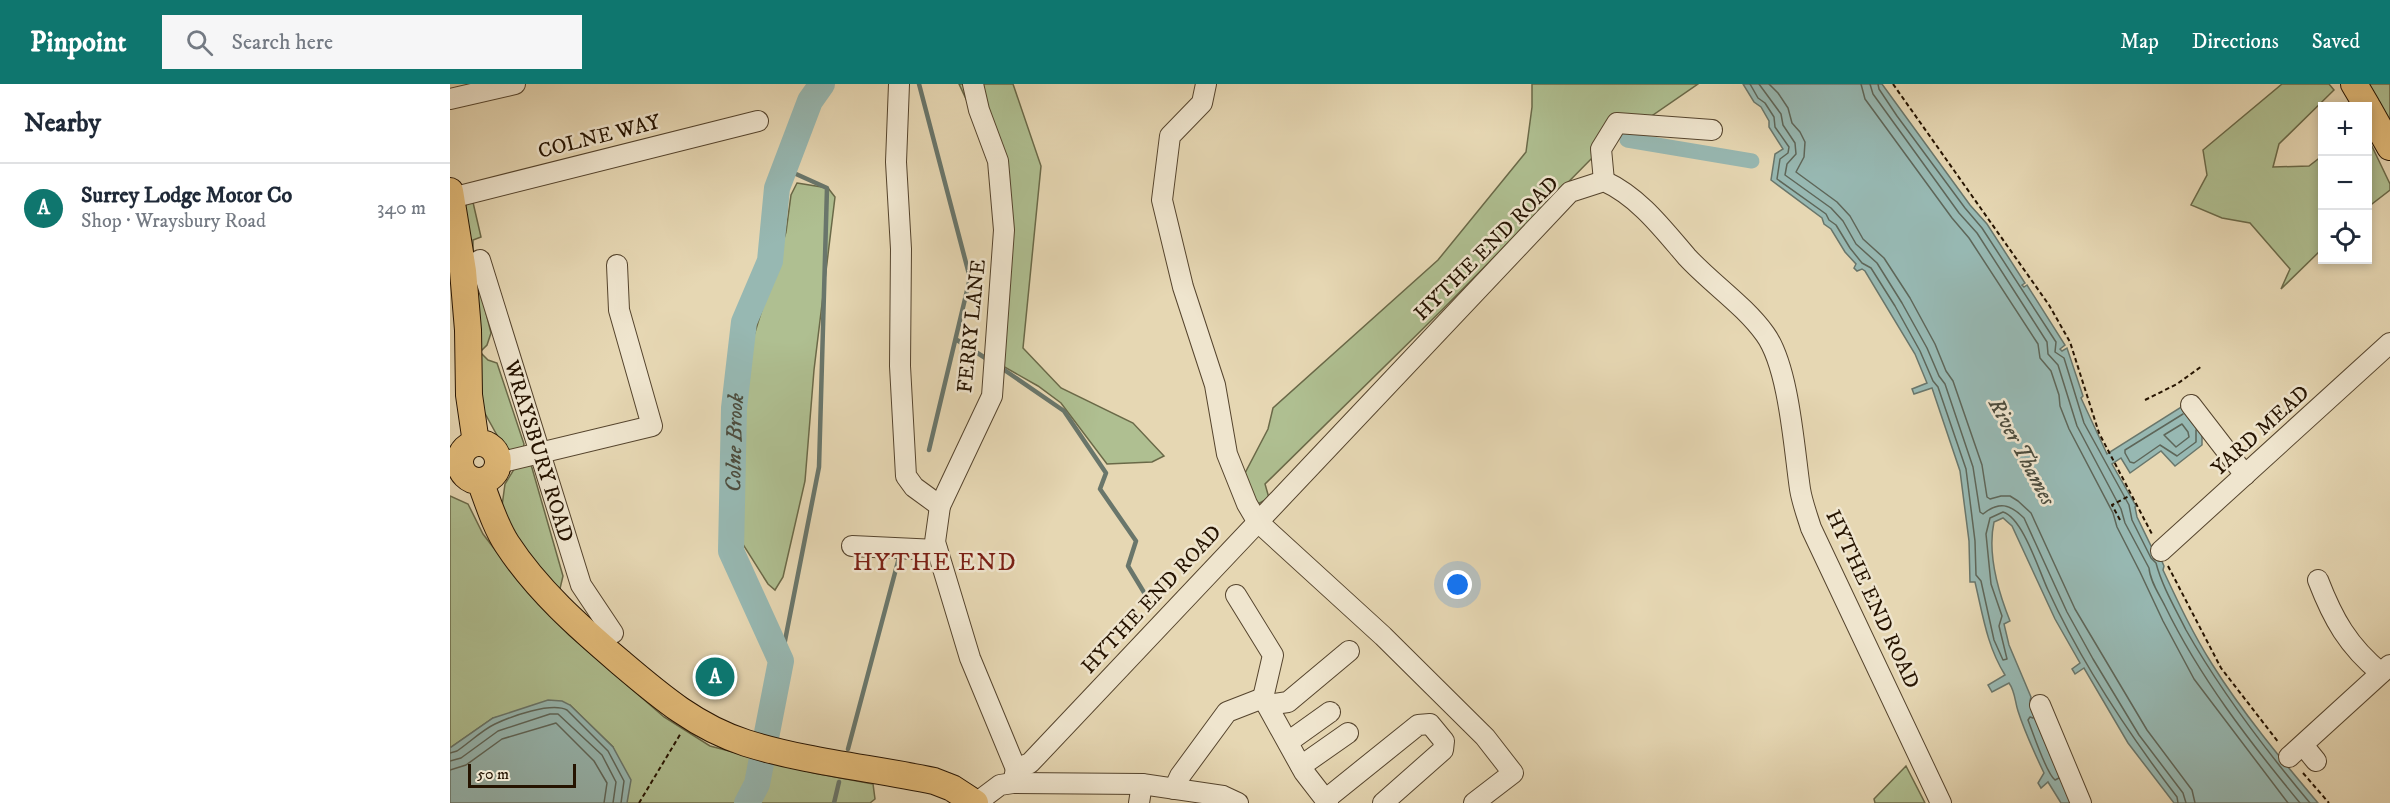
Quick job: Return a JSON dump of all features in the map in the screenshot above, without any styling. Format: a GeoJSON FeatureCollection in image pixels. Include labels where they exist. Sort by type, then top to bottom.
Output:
{"type":"FeatureCollection","features":[{"type":"Feature","properties":{"kind":"main road"},"geometry":{"type":"LineString","coordinates":[[2354,84],[2364,102]]}},
{"type":"Feature","properties":{"kind":"main road"},"geometry":{"type":"LineString","coordinates":[[2372,116],[2390,147]]}},
{"type":"Feature","properties":{"kind":"main road","name":"WRAYSBURY ROAD"},"geometry":{"type":"LineString","coordinates":[[451,194],[463,271],[468,330],[469,395],[476,443]]}},
{"type":"Feature","properties":{"kind":"main road"},"geometry":{"type":"LineString","coordinates":[[476,443],[489,446],[494,450],[498,463],[492,476],[480,481],[466,477],[455,467],[461,453],[476,443]]}},
{"type":"Feature","properties":{"kind":"main road"},"geometry":{"type":"LineString","coordinates":[[480,481],[506,542],[529,574],[562,610],[610,654],[690,718],[715,731],[747,743],[934,782],[952,788],[975,803]]}},
{"type":"Feature","properties":{"kind":"street"},"geometry":{"type":"LineString","coordinates":[[450,99],[515,84]]}},
{"type":"Feature","properties":{"kind":"street"},"geometry":{"type":"LineString","coordinates":[[898,84],[896,162],[901,249],[900,366],[906,476],[914,487],[940,506]]}},
{"type":"Feature","properties":{"kind":"street","name":"FERRY LANE"},"geometry":{"type":"LineString","coordinates":[[974,84],[979,110],[998,161],[1004,230],[994,374],[992,396],[940,506],[935,542],[970,658],[1014,776]]}},
{"type":"Feature","properties":{"kind":"street"},"geometry":{"type":"LineString","coordinates":[[1206,84],[1202,103],[1170,136],[1162,200],[1183,287],[1215,385],[1227,454],[1247,504],[1257,521],[1392,644],[1485,736],[1513,773],[1474,803]]}},
{"type":"Feature","properties":{"kind":"street","name":"COLNE WAY"},"geometry":{"type":"LineString","coordinates":[[451,194],[758,121]]}},
{"type":"Feature","properties":{"kind":"street"},"geometry":{"type":"LineString","coordinates":[[1605,181],[1602,148],[1617,123],[1712,130]]}},
{"type":"Feature","properties":{"kind":"street","name":"HYTHE END ROAD"},"geometry":{"type":"LineString","coordinates":[[1014,776],[1030,763],[1570,192],[1605,181],[1620,188],[1642,207],[1698,269],[1751,317],[1766,336],[1777,357],[1795,442],[1800,491],[1811,528],[1941,803]]}},
{"type":"Feature","properties":{"kind":"street","name":"WRAYSBURY ROAD"},"geometry":{"type":"LineString","coordinates":[[480,260],[541,454],[573,589],[613,633]]}},
{"type":"Feature","properties":{"kind":"street"},"geometry":{"type":"LineString","coordinates":[[498,463],[652,426],[619,310],[616,264]]}},
{"type":"Feature","properties":{"kind":"street","name":"YARD MEAD"},"geometry":{"type":"LineString","coordinates":[[2161,551],[2390,343]]}},
{"type":"Feature","properties":{"kind":"street"},"geometry":{"type":"LineString","coordinates":[[2192,405],[2245,475]]}},
{"type":"Feature","properties":{"kind":"street"},"geometry":{"type":"LineString","coordinates":[[852,546],[892,546],[937,550]]}},
{"type":"Feature","properties":{"kind":"street"},"geometry":{"type":"LineString","coordinates":[[2316,761],[2296,751],[2386,669],[2351,645],[2330,610],[2318,580]]}},
{"type":"Feature","properties":{"kind":"street"},"geometry":{"type":"LineString","coordinates":[[1236,596],[1273,655],[1265,702],[1301,766],[1327,801],[1418,725],[1430,724],[1443,741],[1443,750],[1383,803]]}},
{"type":"Feature","properties":{"kind":"street"},"geometry":{"type":"LineString","coordinates":[[1174,789],[1180,776],[1227,712],[1265,702],[1288,702],[1349,651]]}},
{"type":"Feature","properties":{"kind":"street"},"geometry":{"type":"LineString","coordinates":[[2040,705],[2081,803]]}},
{"type":"Feature","properties":{"kind":"street"},"geometry":{"type":"LineString","coordinates":[[1288,742],[1330,712]]}},
{"type":"Feature","properties":{"kind":"street"},"geometry":{"type":"LineString","coordinates":[[1301,766],[1348,733]]}},
{"type":"Feature","properties":{"kind":"street"},"geometry":{"type":"LineString","coordinates":[[975,803],[1014,776],[1140,794],[1174,789],[1223,796],[1238,803]]}},
{"type":"Feature","properties":{"kind":"path"},"geometry":{"type":"LineString","coordinates":[[1893,84],[2049,305],[2070,342],[2099,433],[2221,668],[2296,751],[2329,803]]}},
{"type":"Feature","properties":{"kind":"path"},"geometry":{"type":"LineString","coordinates":[[2145,400],[2178,384],[2202,366]]}},
{"type":"Feature","properties":{"kind":"path"},"geometry":{"type":"LineString","coordinates":[[2120,520],[2112,505],[2129,496]]}},
{"type":"Feature","properties":{"kind":"path"},"geometry":{"type":"LineString","coordinates":[[639,803],[690,718]]}},
{"type":"Feature","properties":{"kind":"green space"},"geometry":{"type":"Polygon","coordinates":[[[959,84],[1013,84],[1041,166],[1023,348],[1061,388],[1133,423],[1164,456],[1152,462],[1107,464],[1061,403],[1038,386],[994,361],[1001,243],[995,161],[959,84]]]}},
{"type":"Feature","properties":{"kind":"green space"},"geometry":{"type":"Polygon","coordinates":[[[1532,84],[1698,84],[1595,155],[1265,484],[1269,498],[1256,505],[1244,475],[1268,429],[1273,408],[1438,260],[1526,152],[1532,107],[1532,84]]]}},
{"type":"Feature","properties":{"kind":"green space"},"geometry":{"type":"Polygon","coordinates":[[[2282,84],[2329,84],[2334,90],[2322,102],[2318,102],[2318,106],[2279,144],[2273,167],[2309,166],[2318,159],[2318,253],[2281,289],[2290,269],[2250,223],[2222,218],[2191,205],[2207,175],[2203,150],[2282,84]]]}},
{"type":"Feature","properties":{"kind":"green space"},"geometry":{"type":"Polygon","coordinates":[[[2367,84],[2390,84],[2390,124],[2367,84]]]}},
{"type":"Feature","properties":{"kind":"green space"},"geometry":{"type":"Polygon","coordinates":[[[2372,146],[2390,184],[2390,190],[2372,204],[2372,146]]]}},
{"type":"Feature","properties":{"kind":"green space"},"geometry":{"type":"Polygon","coordinates":[[[797,183],[828,188],[835,197],[814,370],[805,481],[783,577],[775,590],[768,584],[737,532],[733,501],[743,371],[786,232],[791,195],[797,183]]]}},
{"type":"Feature","properties":{"kind":"green space"},"geometry":{"type":"Polygon","coordinates":[[[472,198],[481,237],[473,240],[473,260],[491,333],[487,345],[480,352],[488,360],[497,363],[524,444],[523,449],[511,451],[503,446],[477,399],[463,213],[466,203],[472,198]]]}},
{"type":"Feature","properties":{"kind":"green space"},"geometry":{"type":"Polygon","coordinates":[[[530,461],[563,576],[558,597],[516,547],[502,506],[505,484],[516,466],[530,461]]]}},
{"type":"Feature","properties":{"kind":"green space"},"geometry":{"type":"Polygon","coordinates":[[[450,496],[468,504],[483,534],[526,590],[569,635],[664,717],[710,746],[814,773],[873,784],[875,799],[870,803],[627,803],[613,747],[570,705],[493,718],[450,748],[450,496]]]}},
{"type":"Feature","properties":{"kind":"green space"},"geometry":{"type":"Polygon","coordinates":[[[1906,766],[1925,803],[1875,803],[1874,799],[1906,766]]]}},
{"type":"Feature","properties":{"kind":"water","name":"River Thames"},"geometry":{"type":"Polygon","coordinates":[[[1743,84],[1882,84],[1970,205],[1987,224],[2025,283],[2022,285],[2024,287],[2027,285],[2065,345],[2060,349],[2062,351],[2067,348],[2083,396],[2081,398],[2107,454],[2186,404],[2202,428],[2202,445],[2175,466],[2161,451],[2130,473],[2121,458],[2112,464],[2136,506],[2137,517],[2156,556],[2160,557],[2164,566],[2163,570],[2205,653],[2249,717],[2318,803],[2174,803],[2128,743],[2084,668],[2075,674],[2072,669],[2080,663],[2055,619],[2012,526],[2003,518],[1994,522],[1992,547],[1998,585],[2010,621],[2004,624],[2009,645],[2031,697],[2030,701],[2042,721],[2077,803],[2061,803],[2048,782],[2041,788],[2038,783],[2044,773],[2024,727],[2011,686],[2009,683],[1992,692],[1988,685],[2005,675],[1990,642],[1975,582],[1970,582],[1969,541],[1960,471],[1932,388],[1914,394],[1912,389],[1927,383],[1915,354],[1865,271],[1862,269],[1857,271],[1854,268],[1856,264],[1845,252],[1831,229],[1824,224],[1822,218],[1771,180],[1775,154],[1783,149],[1769,127],[1769,121],[1761,107],[1754,102],[1743,84]]]}},
{"type":"Feature","properties":{"kind":"water"},"geometry":{"type":"Polygon","coordinates":[[[548,700],[562,701],[570,705],[613,747],[631,780],[627,803],[450,803],[450,748],[493,718],[548,700]]]}},
{"type":"Feature","properties":{"kind":"waterway","name":"Colne Brook"},"geometry":{"type":"LineString","coordinates":[[747,803],[757,784],[781,661],[731,551],[734,408],[744,322],[770,261],[777,188],[810,101],[822,84]]}},
{"type":"Feature","properties":{"kind":"waterway"},"geometry":{"type":"LineString","coordinates":[[919,84],[970,278],[929,450]]}},
{"type":"Feature","properties":{"kind":"waterway"},"geometry":{"type":"LineString","coordinates":[[1627,140],[1752,161]]}},
{"type":"Feature","properties":{"kind":"waterway"},"geometry":{"type":"LineString","coordinates":[[781,661],[819,467],[827,188],[785,169]]}},
{"type":"Feature","properties":{"kind":"waterway"},"geometry":{"type":"LineString","coordinates":[[957,340],[990,361]]}},
{"type":"Feature","properties":{"kind":"waterway"},"geometry":{"type":"LineString","coordinates":[[1000,367],[1064,411],[1106,473],[1100,489],[1136,541],[1128,566],[1151,604]]}},
{"type":"Feature","properties":{"kind":"waterway"},"geometry":{"type":"LineString","coordinates":[[848,749],[900,554]]}},
{"type":"Feature","properties":{"kind":"waterway"},"geometry":{"type":"LineString","coordinates":[[834,803],[839,782]]}},
{"type":"Feature","properties":{"kind":"place","name":"Surrey Lodge Motor Co"},"geometry":{"type":"Point","coordinates":[715,677]}},
{"type":"Feature","properties":{"kind":"district","name":"HYTHE END"},"geometry":{"type":"Point","coordinates":[935,562]}}]}
